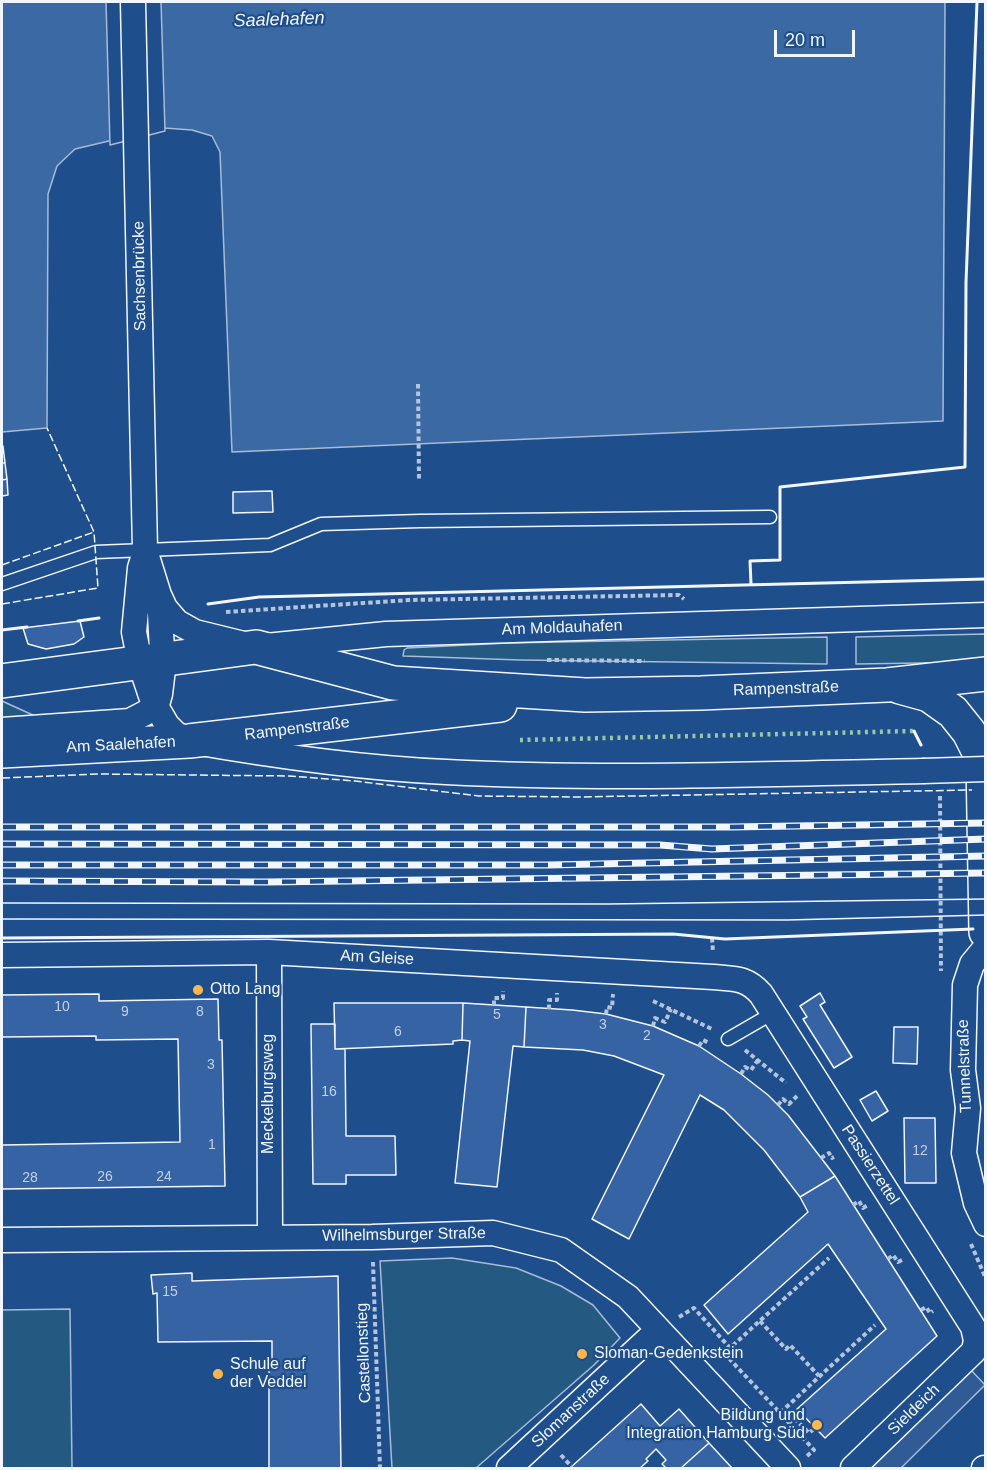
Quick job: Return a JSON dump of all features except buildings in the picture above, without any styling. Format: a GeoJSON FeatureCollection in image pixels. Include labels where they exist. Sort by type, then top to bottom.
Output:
{"type":"FeatureCollection","features":[{"type":"Feature","properties":{"kind":"main road","name":"Am Moldauhafen"},"geometry":{"type":"LineString","coordinates":[[152,662],[256,647]]}},
{"type":"Feature","properties":{"kind":"main road","name":"Rampenstraße"},"geometry":{"type":"LineString","coordinates":[[256,647],[393,683],[585,694],[701,693],[887,685],[986,674]]}},
{"type":"Feature","properties":{"kind":"main road"},"geometry":{"type":"LineString","coordinates":[[2,681],[152,662]]}},
{"type":"Feature","properties":{"kind":"main road"},"geometry":{"type":"LineString","coordinates":[[887,685],[910,688],[941,702],[953,712],[969,732],[985,758],[986,932]]}},
{"type":"Feature","properties":{"kind":"main road","name":"Rampenstraße"},"geometry":{"type":"LineString","coordinates":[[189,741],[585,694]]}},
{"type":"Feature","properties":{"kind":"main road","name":"Am Saalehafen"},"geometry":{"type":"LineString","coordinates":[[2,751],[189,741]]}},
{"type":"Feature","properties":{"kind":"street","name":"Sachsenbrücke"},"geometry":{"type":"LineString","coordinates":[[133,2],[145,550],[159,595],[173,618],[188,628],[231,642],[256,647]]}},
{"type":"Feature","properties":{"kind":"street","name":"Sachsenbrücke"},"geometry":{"type":"LineString","coordinates":[[145,550],[140,568],[134,632],[152,662]]}},
{"type":"Feature","properties":{"kind":"street"},"geometry":{"type":"LineString","coordinates":[[155,704],[161,687],[152,662],[159,615],[159,595]]}},
{"type":"Feature","properties":{"kind":"street","name":"Am Moldauhafen"},"geometry":{"type":"LineString","coordinates":[[256,647],[386,634],[986,615]]}},
{"type":"Feature","properties":{"kind":"street","name":"Am Saalehafen"},"geometry":{"type":"LineString","coordinates":[[2,730],[130,721],[143,716],[155,704],[167,726],[189,741]]}},
{"type":"Feature","properties":{"kind":"street"},"geometry":{"type":"LineString","coordinates":[[189,741],[300,760],[444,772],[595,777],[923,771],[985,758]]}},
{"type":"Feature","properties":{"kind":"street","name":"Tunnelstraße"},"geometry":{"type":"LineString","coordinates":[[986,947],[972,964],[966,985],[963,1024],[963,1070],[968,1108],[964,1153],[976,1203],[986,1224]]}},
{"type":"Feature","properties":{"kind":"street","name":"Am Gleise"},"geometry":{"type":"LineString","coordinates":[[2,955],[269,952],[713,977],[741,980],[752,984]]}},
{"type":"Feature","properties":{"kind":"street","name":"Meckelburgsweg"},"geometry":{"type":"LineString","coordinates":[[269,952],[270,1237]]}},
{"type":"Feature","properties":{"kind":"street","name":"Passierzettel"},"geometry":{"type":"LineString","coordinates":[[752,984],[967,1316],[976,1340],[974,1351]]}},
{"type":"Feature","properties":{"kind":"street","name":"Wilhelmsburger Straße"},"geometry":{"type":"LineString","coordinates":[[2,1240],[372,1237],[493,1233],[561,1250],[628,1297],[788,1468]]}},
{"type":"Feature","properties":{"kind":"street","name":"Slomanstraße"},"geometry":{"type":"LineString","coordinates":[[509,1468],[658,1330]]}},
{"type":"Feature","properties":{"kind":"street","name":"Sieldeich"},"geometry":{"type":"LineString","coordinates":[[853,1468],[974,1351]]}},
{"type":"Feature","properties":{"kind":"lane"},"geometry":{"type":"LineString","coordinates":[[2,584],[96,552],[270,545],[321,524],[770,517]]}},
{"type":"Feature","properties":{"kind":"lane"},"geometry":{"type":"LineString","coordinates":[[728,1039],[772,1013]]}},
{"type":"Feature","properties":{"kind":"path"},"geometry":{"type":"LineString","coordinates":[[418,384],[419,481]]}},
{"type":"Feature","properties":{"kind":"path"},"geometry":{"type":"LineString","coordinates":[[219,614],[228,611],[321,604],[409,600],[679,595],[687,601]]}},
{"type":"Feature","properties":{"kind":"path"},"geometry":{"type":"LineString","coordinates":[[536,660],[653,662]]}},
{"type":"Feature","properties":{"kind":"path"},"geometry":{"type":"LineString","coordinates":[[940,790],[942,929]]}},
{"type":"Feature","properties":{"kind":"path"},"geometry":{"type":"LineString","coordinates":[[614,991],[622,993]]}},
{"type":"Feature","properties":{"kind":"path"},"geometry":{"type":"LineString","coordinates":[[494,1005],[494,998],[503,998]]}},
{"type":"Feature","properties":{"kind":"path"},"geometry":{"type":"LineString","coordinates":[[649,999],[728,1039],[758,1060],[800,1095],[789,1104],[783,1099],[778,1105]]}},
{"type":"Feature","properties":{"kind":"path"},"geometry":{"type":"LineString","coordinates":[[549,1008],[549,1000],[557,1000]]}},
{"type":"Feature","properties":{"kind":"path"},"geometry":{"type":"LineString","coordinates":[[606,1014],[607,1007],[612,1008]]}},
{"type":"Feature","properties":{"kind":"path"},"geometry":{"type":"LineString","coordinates":[[653,1026],[655,1018],[665,1022],[671,1009]]}},
{"type":"Feature","properties":{"kind":"path"},"geometry":{"type":"LineString","coordinates":[[699,1046],[703,1040],[710,1044]]}},
{"type":"Feature","properties":{"kind":"path"},"geometry":{"type":"LineString","coordinates":[[741,1074],[745,1067],[751,1071],[758,1060]]}},
{"type":"Feature","properties":{"kind":"path"},"geometry":{"type":"LineString","coordinates":[[821,1158],[829,1153],[832,1158]]}},
{"type":"Feature","properties":{"kind":"path"},"geometry":{"type":"LineString","coordinates":[[853,1205],[859,1201],[863,1208]]}},
{"type":"Feature","properties":{"kind":"path","name":"Castellonstieg"},"geometry":{"type":"LineString","coordinates":[[372,1237],[380,1468]]}},
{"type":"Feature","properties":{"kind":"path"},"geometry":{"type":"LineString","coordinates":[[888,1259],[893,1255],[898,1262]]}},
{"type":"Feature","properties":{"kind":"path"},"geometry":{"type":"LineString","coordinates":[[808,1444],[724,1353],[829,1258]]}},
{"type":"Feature","properties":{"kind":"path"},"geometry":{"type":"LineString","coordinates":[[921,1310],[926,1307],[930,1313]]}},
{"type":"Feature","properties":{"kind":"path"},"geometry":{"type":"LineString","coordinates":[[658,1330],[694,1308],[730,1347]]}},
{"type":"Feature","properties":{"kind":"path"},"geometry":{"type":"LineString","coordinates":[[760,1321],[786,1349],[790,1345],[819,1376]]}},
{"type":"Feature","properties":{"kind":"path"},"geometry":{"type":"LineString","coordinates":[[780,1413],[875,1325]]}},
{"type":"Feature","properties":{"kind":"path"},"geometry":{"type":"LineString","coordinates":[[789,1423],[794,1418],[809,1433],[815,1428]]}},
{"type":"Feature","properties":{"kind":"shaded area"},"geometry":{"type":"Polygon","coordinates":[[[985,634],[985,662],[856,664],[856,637],[985,634]]]}},
{"type":"Feature","properties":{"kind":"shaded area"},"geometry":{"type":"Polygon","coordinates":[[[827,637],[827,664],[403,656],[407,648],[508,643],[827,637]]]}},
{"type":"Feature","properties":{"kind":"shaded area"},"geometry":{"type":"Polygon","coordinates":[[[2,701],[35,716],[2,719],[2,701]]]}},
{"type":"Feature","properties":{"kind":"shaded area"},"geometry":{"type":"Polygon","coordinates":[[[452,1258],[516,1268],[561,1286],[593,1305],[620,1338],[594,1365],[476,1468],[392,1468],[380,1261],[452,1258]]]}},
{"type":"Feature","properties":{"kind":"shaded area"},"geometry":{"type":"Polygon","coordinates":[[[70,1309],[72,1468],[2,1468],[2,1310],[70,1309]]]}},
{"type":"Feature","properties":{"kind":"shaded area"},"geometry":{"type":"Polygon","coordinates":[[[971,1370],[985,1385],[901,1468],[871,1468],[971,1370]]]}},
{"type":"Feature","properties":{"kind":"water","name":"Saalehafen"},"geometry":{"type":"Polygon","coordinates":[[[2,2],[945,2],[943,421],[232,452],[220,152],[212,136],[192,130],[164,128],[75,149],[57,166],[48,194],[47,428],[2,432],[2,2]]]}},
{"type":"Feature","properties":{"kind":"pier"},"geometry":{"type":"Polygon","coordinates":[[[106,2],[161,2],[165,131],[110,145],[106,2]]]}},
{"type":"Feature","properties":{"kind":"tram line"},"geometry":{"type":"LineString","coordinates":[[2,903],[608,904],[986,899]]}},
{"type":"Feature","properties":{"kind":"tram line"},"geometry":{"type":"LineString","coordinates":[[2,919],[787,920],[986,915]]}},
{"type":"Feature","properties":{"kind":"railway"},"geometry":{"type":"LineString","coordinates":[[2,827],[731,827],[986,823]]}},
{"type":"Feature","properties":{"kind":"railway"},"geometry":{"type":"LineString","coordinates":[[2,844],[660,845],[712,849],[986,839]]}},
{"type":"Feature","properties":{"kind":"railway"},"geometry":{"type":"LineString","coordinates":[[2,865],[548,865],[986,856]]}},
{"type":"Feature","properties":{"kind":"railway"},"geometry":{"type":"LineString","coordinates":[[2,881],[266,882],[986,873]]}},
{"type":"Feature","properties":{"kind":"hedge"},"geometry":{"type":"LineString","coordinates":[[520,740],[914,731]]}},
{"type":"Feature","properties":{"kind":"fence"},"geometry":{"type":"LineString","coordinates":[[2,604],[98,588],[94,532],[47,428]]}},
{"type":"Feature","properties":{"kind":"fence"},"geometry":{"type":"LineString","coordinates":[[2,565],[94,532]]}},
{"type":"Feature","properties":{"kind":"fence"},"geometry":{"type":"LineString","coordinates":[[2,778],[99,774],[289,776],[355,781],[479,796],[577,797],[972,790]]}},
{"type":"Feature","properties":{"kind":"wall"},"geometry":{"type":"LineString","coordinates":[[751,584],[750,561],[780,560],[780,487],[965,467],[966,282],[977,2]]}},
{"type":"Feature","properties":{"kind":"wall"},"geometry":{"type":"LineString","coordinates":[[208,604],[259,597],[986,579]]}},
{"type":"Feature","properties":{"kind":"wall"},"geometry":{"type":"LineString","coordinates":[[78,621],[99,618]]}},
{"type":"Feature","properties":{"kind":"wall"},"geometry":{"type":"LineString","coordinates":[[2,630],[27,627]]}},
{"type":"Feature","properties":{"kind":"wall"},"geometry":{"type":"LineString","coordinates":[[914,731],[921,745]]}},
{"type":"Feature","properties":{"kind":"wall"},"geometry":{"type":"LineString","coordinates":[[2,938],[673,934],[725,939],[973,929]]}},
{"type":"Feature","properties":{"kind":"place","name":"Otto Lang"},"geometry":{"type":"Point","coordinates":[198,990]}},
{"type":"Feature","properties":{"kind":"place","name":"Sloman-Gedenkstein"},"geometry":{"type":"Point","coordinates":[582,1354]}},
{"type":"Feature","properties":{"kind":"place","name":"Schule auf der Veddel"},"geometry":{"type":"Point","coordinates":[218,1374]}},
{"type":"Feature","properties":{"kind":"place","name":"Bildung und Integration Hamburg Süd"},"geometry":{"type":"Point","coordinates":[817,1425]}}]}
